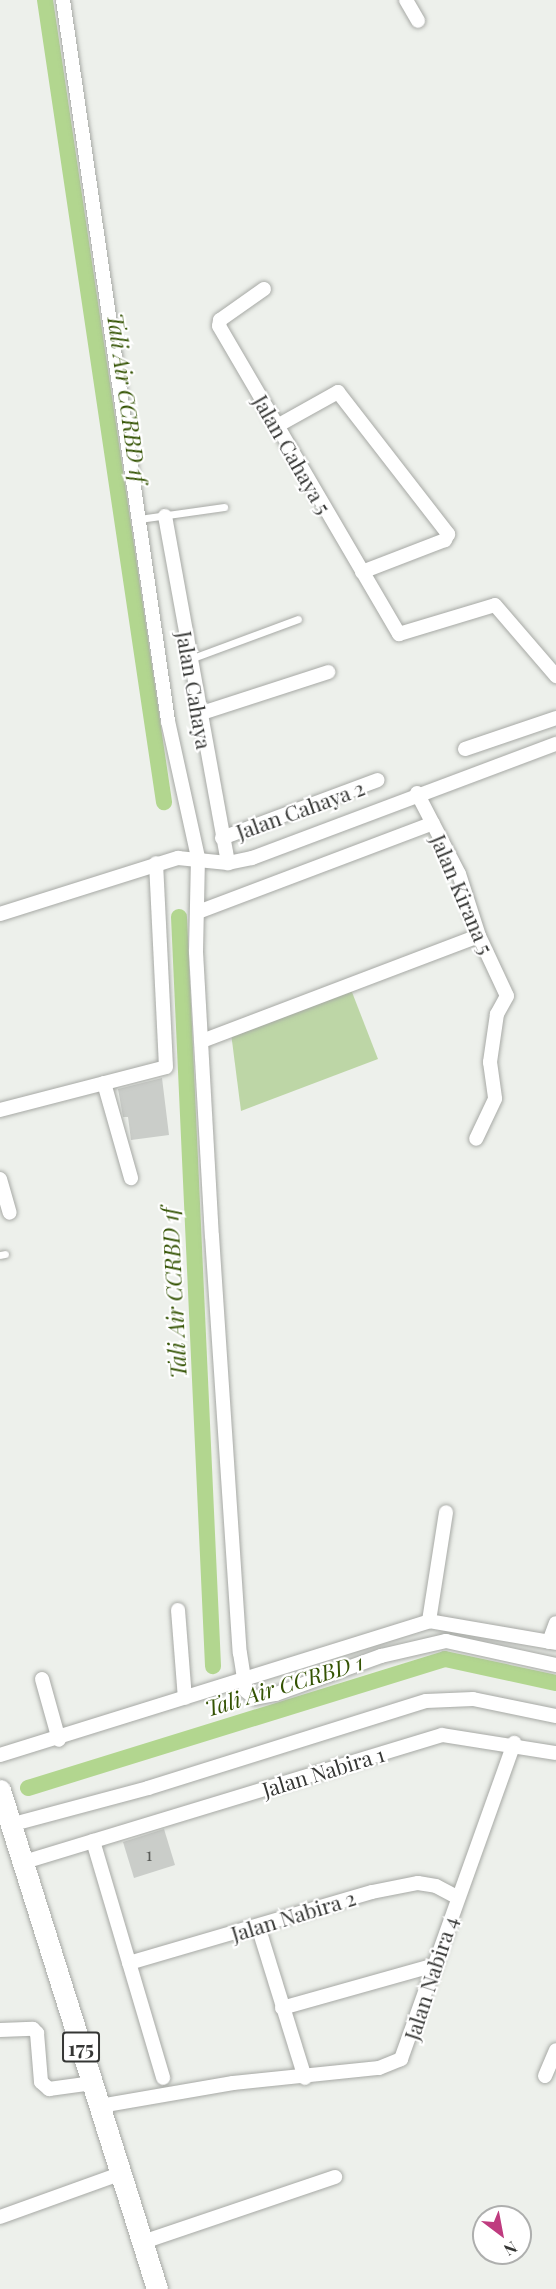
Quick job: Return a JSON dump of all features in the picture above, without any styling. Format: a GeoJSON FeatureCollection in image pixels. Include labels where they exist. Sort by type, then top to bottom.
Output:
{"type":"FeatureCollection","features":[{"type":"Feature","properties":{"kind":"main road","name":"175"},"geometry":{"type":"LineString","coordinates":[[2,1797],[9,1829],[122,2173],[157,2289]]}},
{"type":"Feature","properties":{"kind":"street"},"geometry":{"type":"LineString","coordinates":[[63,0],[168,722],[198,857],[202,1041],[243,1679],[250,1696],[263,1697],[381,1656],[446,1641],[556,1665]]}},
{"type":"Feature","properties":{"kind":"street"},"geometry":{"type":"LineString","coordinates":[[406,0],[418,21]]}},
{"type":"Feature","properties":{"kind":"street","name":"Jalan Cahaya 5"},"geometry":{"type":"LineString","coordinates":[[264,289],[219,323],[399,634],[495,605],[556,676]]}},
{"type":"Feature","properties":{"kind":"street"},"geometry":{"type":"LineString","coordinates":[[277,426],[338,392],[448,534],[445,540],[362,572]]}},
{"type":"Feature","properties":{"kind":"street","name":"Jalan Cahaya"},"geometry":{"type":"LineString","coordinates":[[165,516],[189,659],[228,863]]}},
{"type":"Feature","properties":{"kind":"street"},"geometry":{"type":"LineString","coordinates":[[199,714],[328,672]]}},
{"type":"Feature","properties":{"kind":"street"},"geometry":{"type":"LineString","coordinates":[[465,749],[556,718]]}},
{"type":"Feature","properties":{"kind":"street"},"geometry":{"type":"LineString","coordinates":[[0,914],[156,863],[198,857],[228,863],[252,858],[417,794],[556,744]]}},
{"type":"Feature","properties":{"kind":"street","name":"Jalan Cahaya 2"},"geometry":{"type":"LineString","coordinates":[[222,838],[378,780]]}},
{"type":"Feature","properties":{"kind":"street","name":"Jalan Kirana 5"},"geometry":{"type":"LineString","coordinates":[[417,794],[459,874],[479,936],[507,996],[497,1014],[490,1062],[495,1099],[476,1139]]}},
{"type":"Feature","properties":{"kind":"street"},"geometry":{"type":"LineString","coordinates":[[198,912],[433,823]]}},
{"type":"Feature","properties":{"kind":"street"},"geometry":{"type":"LineString","coordinates":[[0,1110],[162,1069],[167,1063],[157,929],[156,863]]}},
{"type":"Feature","properties":{"kind":"street"},"geometry":{"type":"LineString","coordinates":[[202,1041],[479,936]]}},
{"type":"Feature","properties":{"kind":"street"},"geometry":{"type":"LineString","coordinates":[[104,1083],[130,1178]]}},
{"type":"Feature","properties":{"kind":"street"},"geometry":{"type":"LineString","coordinates":[[0,1179],[10,1213]]}},
{"type":"Feature","properties":{"kind":"street"},"geometry":{"type":"LineString","coordinates":[[429,1621],[446,1512]]}},
{"type":"Feature","properties":{"kind":"street"},"geometry":{"type":"LineString","coordinates":[[178,1610],[185,1698]]}},
{"type":"Feature","properties":{"kind":"street"},"geometry":{"type":"LineString","coordinates":[[0,1755],[59,1740],[429,1621],[553,1643],[556,1623]]}},
{"type":"Feature","properties":{"kind":"street"},"geometry":{"type":"LineString","coordinates":[[42,1679],[59,1740]]}},
{"type":"Feature","properties":{"kind":"street"},"geometry":{"type":"LineString","coordinates":[[9,1829],[426,1701],[473,1699],[556,1716]]}},
{"type":"Feature","properties":{"kind":"street","name":"Jalan Nabira 1"},"geometry":{"type":"LineString","coordinates":[[21,1863],[442,1735],[514,1743],[556,1753]]}},
{"type":"Feature","properties":{"kind":"street","name":"Jalan Nabira 4"},"geometry":{"type":"LineString","coordinates":[[100,2106],[233,2083],[305,2078],[379,2068],[401,2059],[457,1897],[514,1743]]}},
{"type":"Feature","properties":{"kind":"street"},"geometry":{"type":"LineString","coordinates":[[93,1841],[163,2078]]}},
{"type":"Feature","properties":{"kind":"street","name":"Jalan Nabira 2"},"geometry":{"type":"LineString","coordinates":[[129,1963],[372,1892],[418,1883],[436,1886],[457,1897]]}},
{"type":"Feature","properties":{"kind":"street"},"geometry":{"type":"LineString","coordinates":[[258,1926],[305,2078]]}},
{"type":"Feature","properties":{"kind":"street"},"geometry":{"type":"LineString","coordinates":[[282,2008],[435,1965]]}},
{"type":"Feature","properties":{"kind":"street"},"geometry":{"type":"LineString","coordinates":[[0,2030],[33,2029],[37,2033],[41,2082],[49,2089],[93,2083]]}},
{"type":"Feature","properties":{"kind":"street"},"geometry":{"type":"LineString","coordinates":[[545,2076],[556,2049]]}},
{"type":"Feature","properties":{"kind":"street"},"geometry":{"type":"LineString","coordinates":[[0,2217],[122,2173]]}},
{"type":"Feature","properties":{"kind":"street"},"geometry":{"type":"LineString","coordinates":[[144,2242],[335,2176]]}},
{"type":"Feature","properties":{"kind":"lane"},"geometry":{"type":"LineString","coordinates":[[139,519],[224,507]]}},
{"type":"Feature","properties":{"kind":"lane"},"geometry":{"type":"LineString","coordinates":[[189,659],[298,619]]}},
{"type":"Feature","properties":{"kind":"green space"},"geometry":{"type":"Polygon","coordinates":[[[350,987],[378,1059],[241,1111],[231,1033],[350,987]]]}},
{"type":"Feature","properties":{"kind":"building"},"geometry":{"type":"Polygon","coordinates":[[[162,1078],[169,1135],[131,1140],[128,1117],[123,1117],[118,1089],[162,1078]]]}},
{"type":"Feature","properties":{"kind":"building"},"geometry":{"type":"Polygon","coordinates":[[[164,1829],[175,1865],[134,1878],[123,1842],[164,1829]]]}},
{"type":"Feature","properties":{"kind":"waterway","name":"Tali Air CCRBD 1f"},"geometry":{"type":"LineString","coordinates":[[45,0],[164,802]]}},
{"type":"Feature","properties":{"kind":"waterway","name":"Tali Air CCRBD 1f"},"geometry":{"type":"LineString","coordinates":[[179,917],[213,1666]]}},
{"type":"Feature","properties":{"kind":"waterway","name":"Tali Air CCRBD 1"},"geometry":{"type":"LineString","coordinates":[[28,1788],[445,1659],[556,1683]]}}]}
